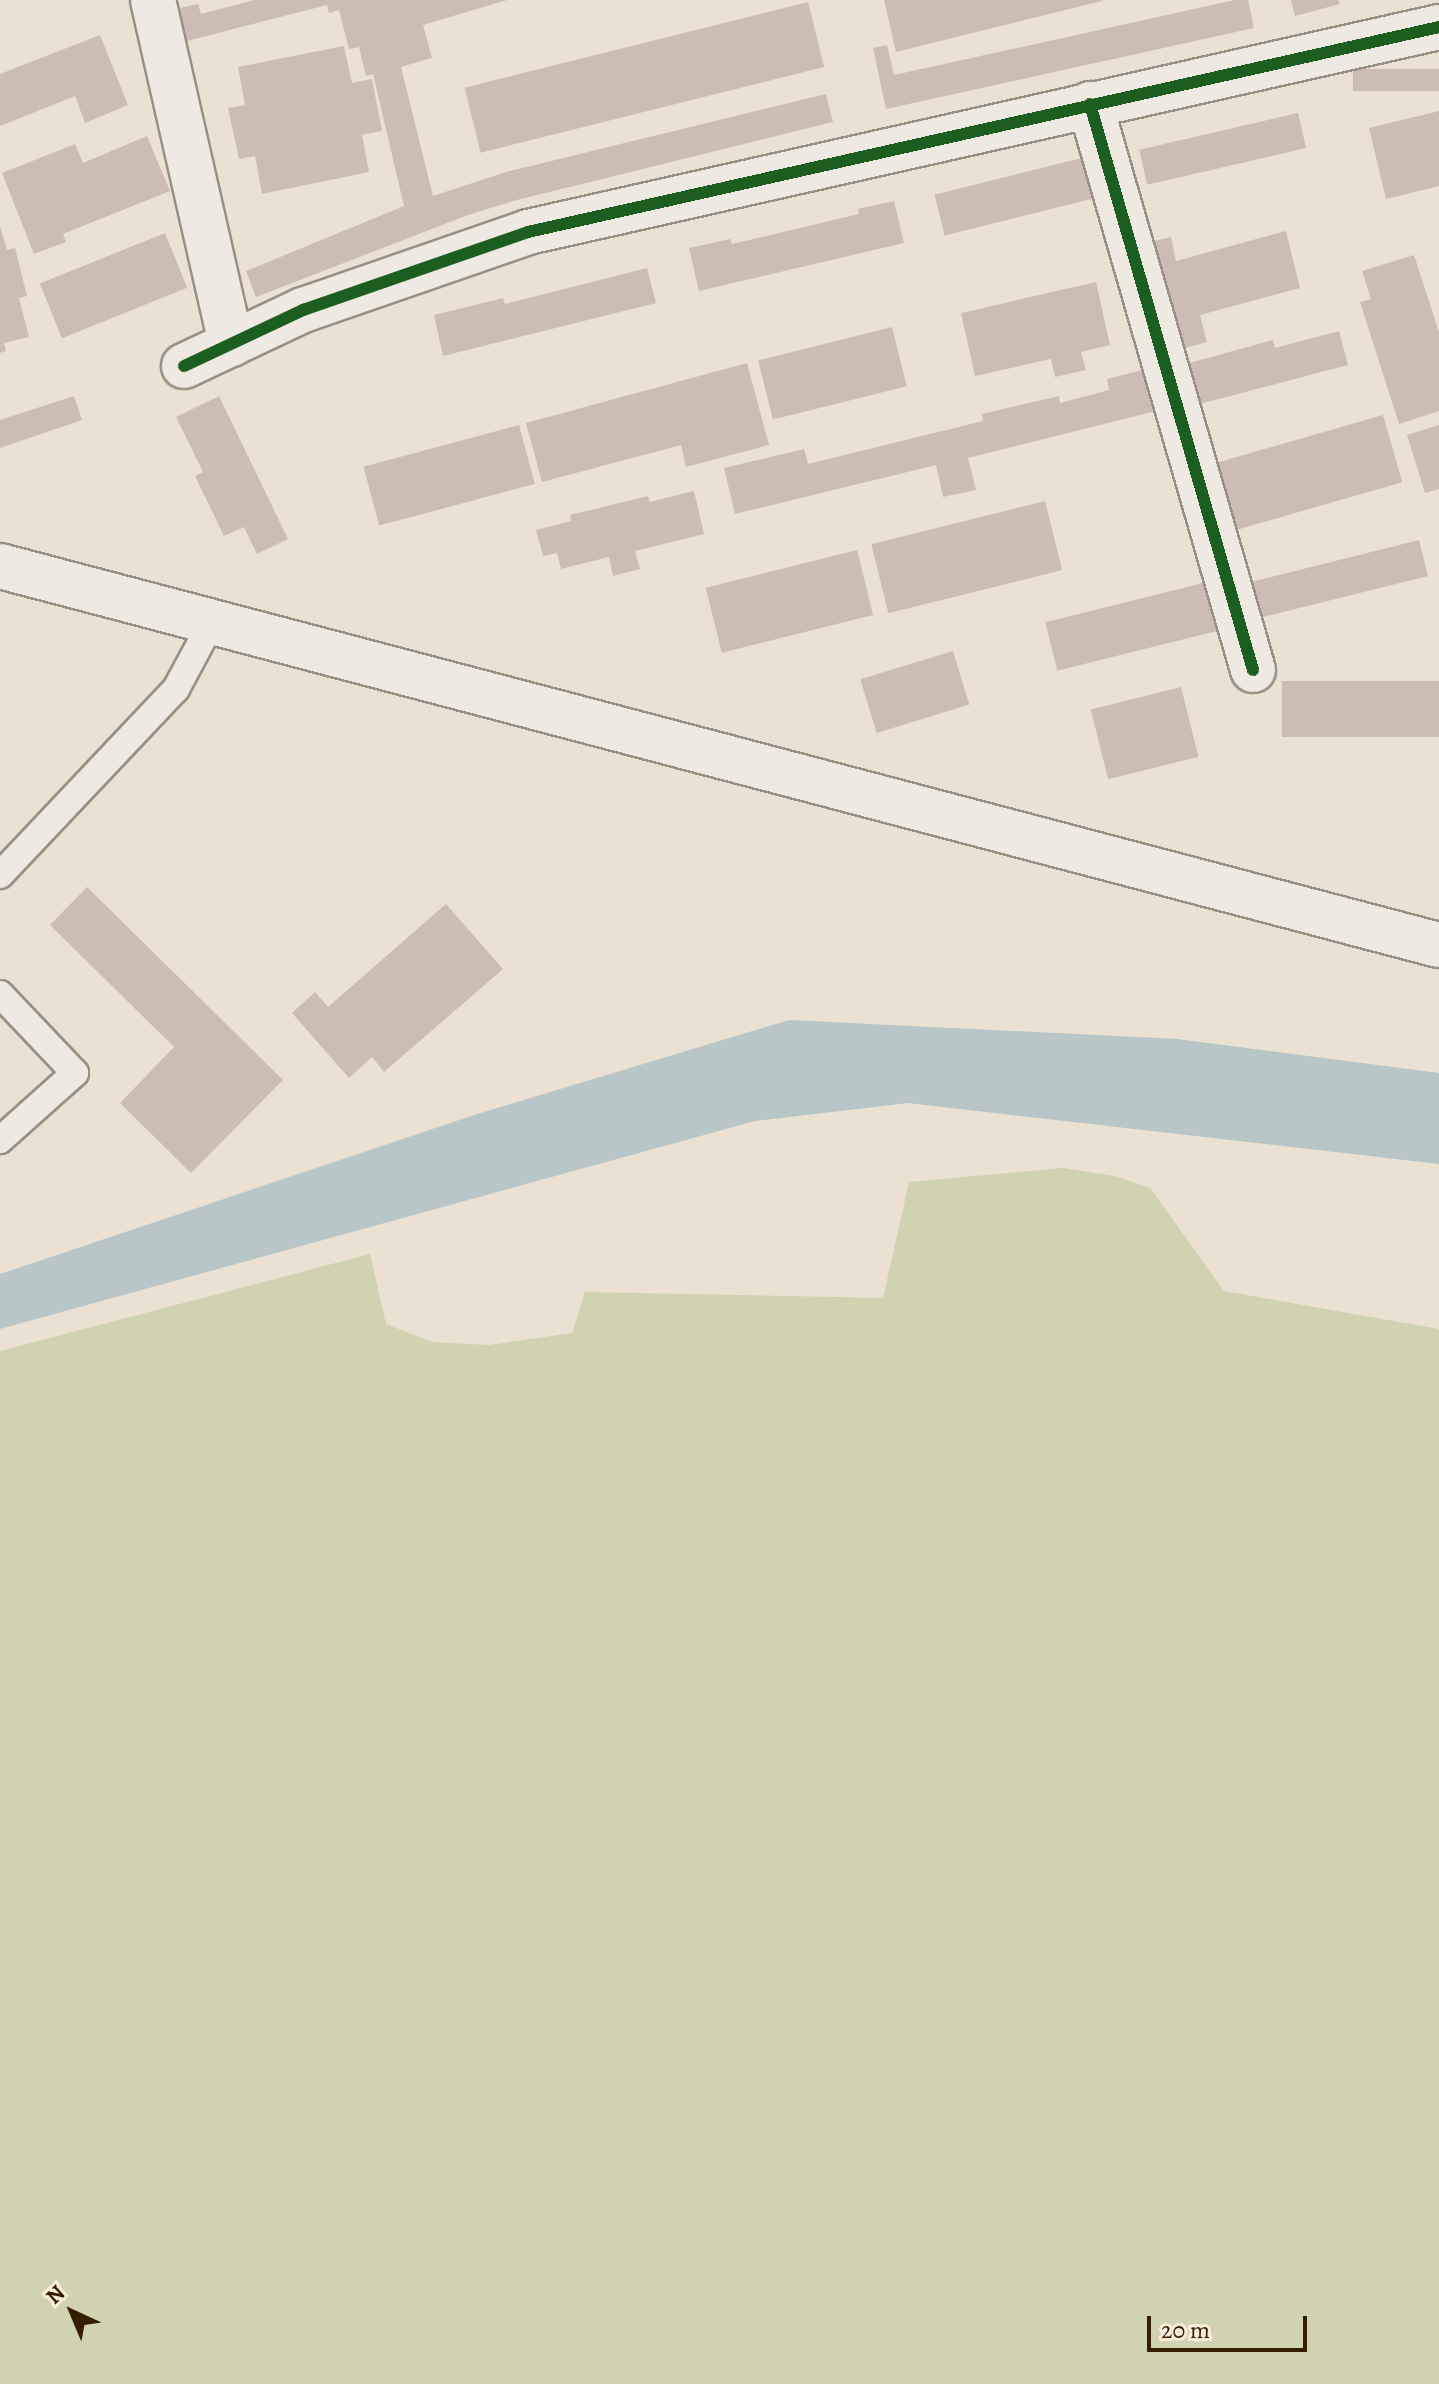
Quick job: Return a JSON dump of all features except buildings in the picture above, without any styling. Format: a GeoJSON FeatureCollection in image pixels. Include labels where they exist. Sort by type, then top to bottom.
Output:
{"type":"FeatureCollection","features":[{"type":"Feature","properties":{"kind":"street"},"geometry":{"type":"LineString","coordinates":[[153,0],[231,344]]}},
{"type":"Feature","properties":{"kind":"street"},"geometry":{"type":"LineString","coordinates":[[184,366],[303,310],[528,232],[1439,27]]}},
{"type":"Feature","properties":{"kind":"street"},"geometry":{"type":"LineString","coordinates":[[1090,104],[1253,670]]}},
{"type":"Feature","properties":{"kind":"street"},"geometry":{"type":"LineString","coordinates":[[0,566],[1439,945]]}},
{"type":"Feature","properties":{"kind":"lane"},"geometry":{"type":"LineString","coordinates":[[0,875],[176,689],[212,622]]}},
{"type":"Feature","properties":{"kind":"lane"},"geometry":{"type":"LineString","coordinates":[[0,994],[75,1073],[0,1140]]}},
{"type":"Feature","properties":{"kind":"green space"},"geometry":{"type":"Polygon","coordinates":[[[1063,1168],[1115,1176],[1150,1188],[1224,1291],[1439,1329],[1439,2384],[0,2384],[0,1351],[370,1254],[386,1324],[432,1342],[489,1345],[572,1333],[585,1292],[883,1298],[909,1182],[1063,1168]]]}},
{"type":"Feature","properties":{"kind":"shaded area"},"geometry":{"type":"Polygon","coordinates":[[[789,1020],[1177,1039],[1439,1073],[1439,1164],[908,1103],[755,1121],[0,1329],[0,1274],[474,1115],[789,1020]]]}},
{"type":"Feature","properties":{"kind":"cycle path"},"geometry":{"type":"LineString","coordinates":[[184,366],[303,310],[528,232],[1439,27]]}},
{"type":"Feature","properties":{"kind":"cycle path"},"geometry":{"type":"LineString","coordinates":[[1090,104],[1253,670]]}}]}
